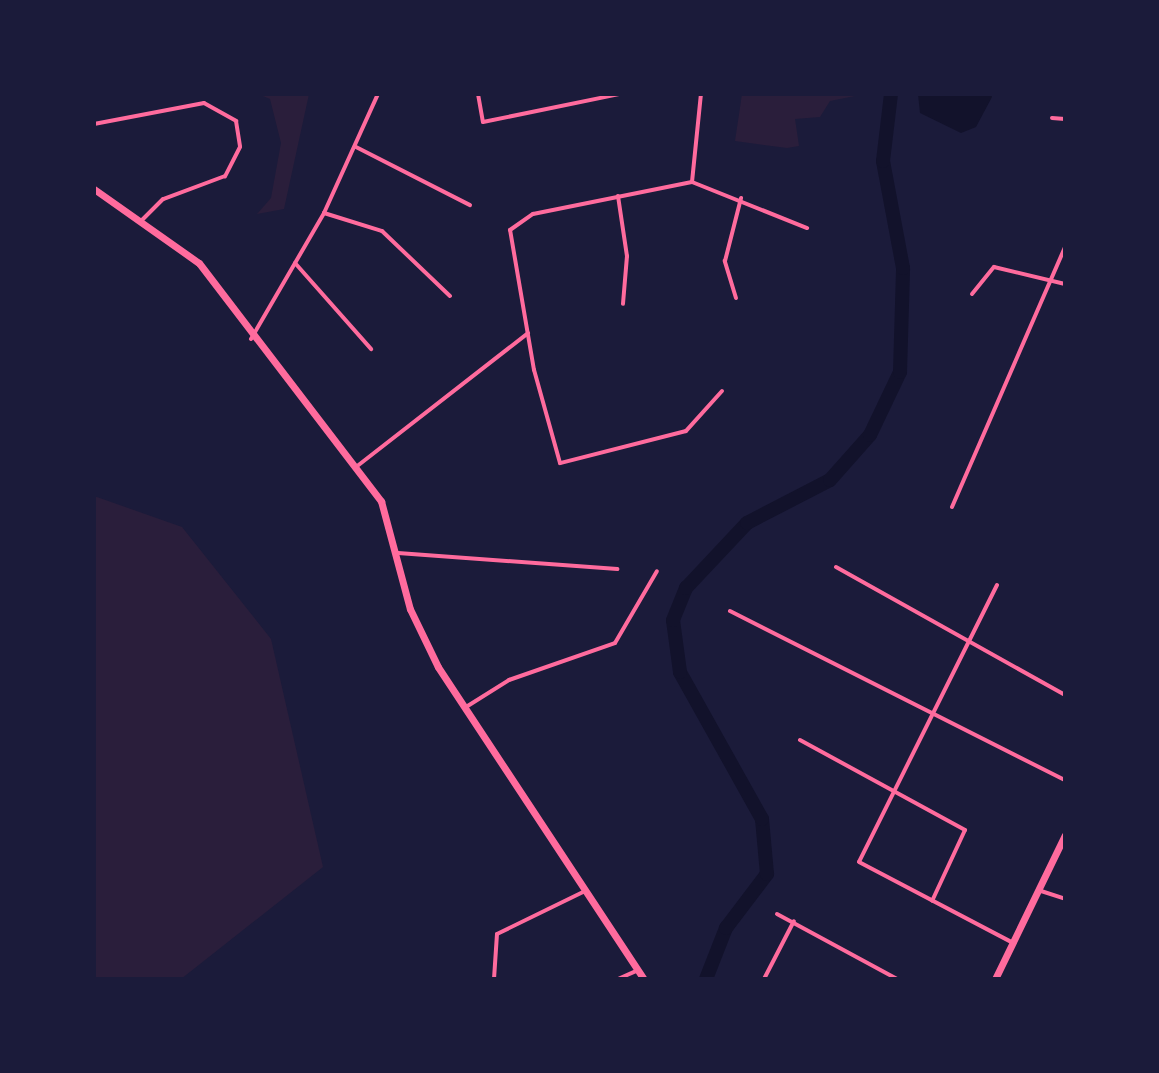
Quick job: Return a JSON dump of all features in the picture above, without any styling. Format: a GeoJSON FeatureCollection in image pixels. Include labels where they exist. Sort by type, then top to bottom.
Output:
{"type":"FeatureCollection","features":[{"type":"Feature","properties":{"kind":"main road"},"geometry":{"type":"LineString","coordinates":[[94,189],[199,263],[251,339],[381,501],[398,553],[410,609],[463,709],[644,979]]}},
{"type":"Feature","properties":{"kind":"main road"},"geometry":{"type":"LineString","coordinates":[[995,979],[1065,835]]}},
{"type":"Feature","properties":{"kind":"street"},"geometry":{"type":"LineString","coordinates":[[251,339],[324,213],[378,94]]}},
{"type":"Feature","properties":{"kind":"street"},"geometry":{"type":"LineString","coordinates":[[478,94],[483,122],[620,94]]}},
{"type":"Feature","properties":{"kind":"street"},"geometry":{"type":"LineString","coordinates":[[692,182],[701,94]]}},
{"type":"Feature","properties":{"kind":"street"},"geometry":{"type":"LineString","coordinates":[[94,124],[212,103],[240,128],[240,147],[225,176],[163,199],[140,222]]}},
{"type":"Feature","properties":{"kind":"street"},"geometry":{"type":"LineString","coordinates":[[1052,118],[1065,119]]}},
{"type":"Feature","properties":{"kind":"street"},"geometry":{"type":"LineString","coordinates":[[356,147],[470,205]]}},
{"type":"Feature","properties":{"kind":"street"},"geometry":{"type":"LineString","coordinates":[[722,391],[686,431],[560,463],[509,242],[520,218],[692,182],[741,198],[807,228]]}},
{"type":"Feature","properties":{"kind":"street"},"geometry":{"type":"LineString","coordinates":[[618,196],[627,256],[623,304]]}},
{"type":"Feature","properties":{"kind":"street"},"geometry":{"type":"LineString","coordinates":[[736,298],[725,261],[741,198]]}},
{"type":"Feature","properties":{"kind":"street"},"geometry":{"type":"LineString","coordinates":[[324,213],[382,231],[450,296]]}},
{"type":"Feature","properties":{"kind":"street"},"geometry":{"type":"LineString","coordinates":[[952,507],[1065,247]]}},
{"type":"Feature","properties":{"kind":"street"},"geometry":{"type":"LineString","coordinates":[[295,263],[371,349]]}},
{"type":"Feature","properties":{"kind":"street"},"geometry":{"type":"LineString","coordinates":[[972,294],[994,267],[1065,284]]}},
{"type":"Feature","properties":{"kind":"street"},"geometry":{"type":"LineString","coordinates":[[354,468],[528,333]]}},
{"type":"Feature","properties":{"kind":"street"},"geometry":{"type":"LineString","coordinates":[[398,553],[617,569]]}},
{"type":"Feature","properties":{"kind":"street"},"geometry":{"type":"LineString","coordinates":[[836,567],[968,644],[1065,695]]}},
{"type":"Feature","properties":{"kind":"street"},"geometry":{"type":"LineString","coordinates":[[463,709],[509,680],[615,643],[657,571]]}},
{"type":"Feature","properties":{"kind":"street"},"geometry":{"type":"LineString","coordinates":[[997,585],[859,862],[1013,943]]}},
{"type":"Feature","properties":{"kind":"street"},"geometry":{"type":"LineString","coordinates":[[730,611],[1065,780]]}},
{"type":"Feature","properties":{"kind":"street"},"geometry":{"type":"LineString","coordinates":[[800,740],[894,788],[965,830],[932,901]]}},
{"type":"Feature","properties":{"kind":"street"},"geometry":{"type":"LineString","coordinates":[[1038,890],[1065,899]]}},
{"type":"Feature","properties":{"kind":"street"},"geometry":{"type":"LineString","coordinates":[[494,979],[497,934],[585,891]]}},
{"type":"Feature","properties":{"kind":"street"},"geometry":{"type":"LineString","coordinates":[[777,914],[897,979]]}},
{"type":"Feature","properties":{"kind":"street"},"geometry":{"type":"LineString","coordinates":[[764,979],[794,921]]}},
{"type":"Feature","properties":{"kind":"street"},"geometry":{"type":"LineString","coordinates":[[618,979],[638,970]]}},
{"type":"Feature","properties":{"kind":"shaded area"},"geometry":{"type":"Polygon","coordinates":[[[258,94],[309,94],[284,209],[257,214],[271,198],[281,143],[270,99],[258,94]]]}},
{"type":"Feature","properties":{"kind":"shaded area"},"geometry":{"type":"Polygon","coordinates":[[[742,94],[865,94],[830,101],[820,117],[795,119],[799,146],[787,148],[735,141],[742,94]]]}},
{"type":"Feature","properties":{"kind":"shaded area"},"geometry":{"type":"Polygon","coordinates":[[[918,94],[991,94],[992,97],[976,127],[961,133],[920,113],[918,94]]]}},
{"type":"Feature","properties":{"kind":"shaded area"},"geometry":{"type":"Polygon","coordinates":[[[94,496],[182,527],[271,639],[323,867],[181,979],[94,979],[94,496]]]}},
{"type":"Feature","properties":{"kind":"waterway"},"geometry":{"type":"LineString","coordinates":[[706,979],[726,928],[767,874],[762,819],[680,672],[673,620],[686,588],[747,523],[830,480],[870,435],[900,372],[903,268],[883,161],[891,94]]}}]}
